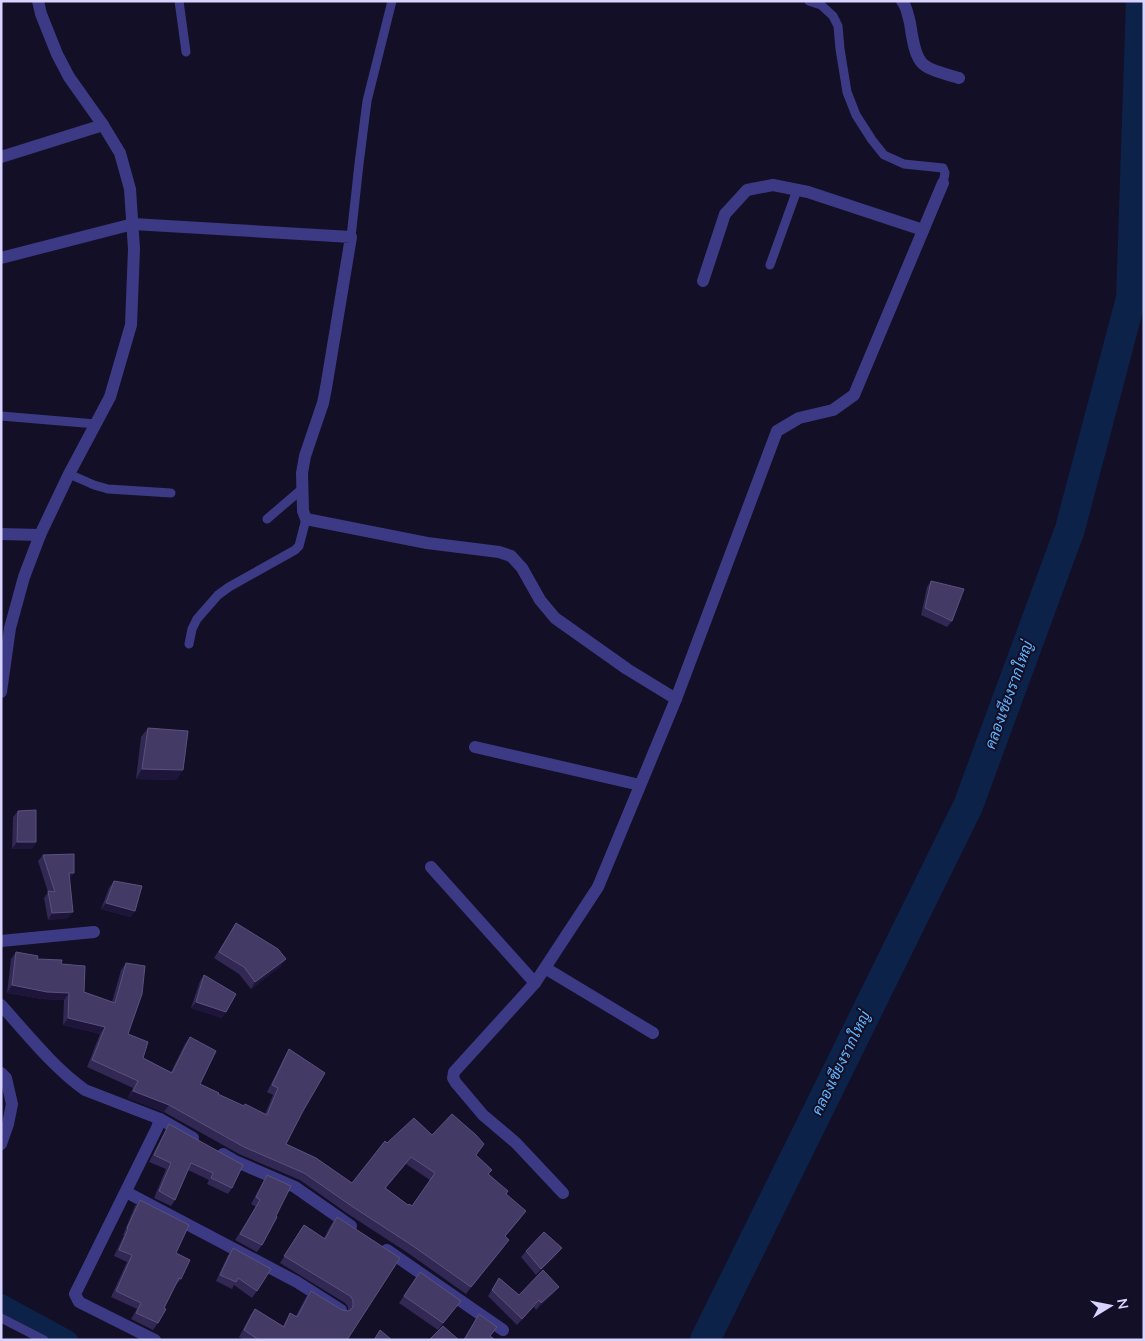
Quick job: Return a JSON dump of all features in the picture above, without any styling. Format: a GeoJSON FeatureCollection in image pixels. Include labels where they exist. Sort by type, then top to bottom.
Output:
{"type":"FeatureCollection","features":[{"type":"Feature","properties":{"kind":"street"},"geometry":{"type":"LineString","coordinates":[[1,692],[6,628],[24,577],[40,535],[69,474],[110,397],[131,325],[133,224],[130,189],[120,153],[70,77],[41,14],[38,1]]}},
{"type":"Feature","properties":{"kind":"street"},"geometry":{"type":"LineString","coordinates":[[902,1],[905,4],[915,50],[922,64],[938,72],[959,78]]}},
{"type":"Feature","properties":{"kind":"street"},"geometry":{"type":"LineString","coordinates":[[1,157],[103,125]]}},
{"type":"Feature","properties":{"kind":"street"},"geometry":{"type":"LineString","coordinates":[[563,1193],[516,1143],[483,1115],[453,1078],[454,1072],[535,983],[598,887],[676,699],[777,431],[799,418],[834,410],[854,395],[943,183]]}},
{"type":"Feature","properties":{"kind":"street"},"geometry":{"type":"LineString","coordinates":[[704,281],[725,214],[747,190],[773,185],[808,192],[923,230]]}},
{"type":"Feature","properties":{"kind":"street"},"geometry":{"type":"LineString","coordinates":[[1,258],[133,224],[351,237],[326,388],[305,456],[302,473],[303,511],[306,518],[427,543],[499,552],[511,556],[522,568],[540,600],[555,618],[627,670],[676,699]]}},
{"type":"Feature","properties":{"kind":"street"},"geometry":{"type":"LineString","coordinates":[[1,534],[40,535]]}},
{"type":"Feature","properties":{"kind":"street"},"geometry":{"type":"LineString","coordinates":[[475,747],[640,785]]}},
{"type":"Feature","properties":{"kind":"street"},"geometry":{"type":"LineString","coordinates":[[432,867],[535,983]]}},
{"type":"Feature","properties":{"kind":"street"},"geometry":{"type":"LineString","coordinates":[[1,941],[94,932]]}},
{"type":"Feature","properties":{"kind":"street"},"geometry":{"type":"LineString","coordinates":[[545,968],[652,1033]]}},
{"type":"Feature","properties":{"kind":"street"},"geometry":{"type":"LineString","coordinates":[[1,1005],[52,1062],[85,1090],[160,1119],[235,1161],[295,1188],[358,1231]]}},
{"type":"Feature","properties":{"kind":"street"},"geometry":{"type":"LineString","coordinates":[[1,1073],[6,1078],[12,1104],[1,1144]]}},
{"type":"Feature","properties":{"kind":"street"},"geometry":{"type":"LineString","coordinates":[[155,1340],[79,1302],[76,1297],[77,1289],[160,1119]]}},
{"type":"Feature","properties":{"kind":"street"},"geometry":{"type":"LineString","coordinates":[[126,1192],[296,1282],[341,1310]]}},
{"type":"Feature","properties":{"kind":"street"},"geometry":{"type":"LineString","coordinates":[[381,1246],[503,1330]]}},
{"type":"Feature","properties":{"kind":"lane"},"geometry":{"type":"LineString","coordinates":[[179,1],[186,52]]}},
{"type":"Feature","properties":{"kind":"lane"},"geometry":{"type":"LineString","coordinates":[[351,237],[368,101],[392,1]]}},
{"type":"Feature","properties":{"kind":"lane"},"geometry":{"type":"LineString","coordinates":[[809,1],[821,5],[833,16],[838,26],[847,92],[856,115],[872,140],[884,155],[904,164],[943,168],[945,173],[943,183]]}},
{"type":"Feature","properties":{"kind":"lane"},"geometry":{"type":"LineString","coordinates":[[770,265],[798,190]]}},
{"type":"Feature","properties":{"kind":"lane"},"geometry":{"type":"LineString","coordinates":[[1,416],[96,424]]}},
{"type":"Feature","properties":{"kind":"lane"},"geometry":{"type":"LineString","coordinates":[[69,474],[108,489],[171,493]]}},
{"type":"Feature","properties":{"kind":"lane"},"geometry":{"type":"LineString","coordinates":[[267,519],[302,489]]}},
{"type":"Feature","properties":{"kind":"lane"},"geometry":{"type":"LineString","coordinates":[[189,644],[192,629],[197,619],[218,595],[299,546],[306,518]]}},
{"type":"Feature","properties":{"kind":"lane"},"geometry":{"type":"LineString","coordinates":[[1,1318],[44,1340]]}},
{"type":"Feature","properties":{"kind":"building"},"geometry":{"type":"Polygon","coordinates":[[[931,581],[964,589],[952,621],[925,608],[931,581]]]}},
{"type":"Feature","properties":{"kind":"building"},"geometry":{"type":"Polygon","coordinates":[[[148,728],[188,731],[183,770],[142,769],[148,728]]]}},
{"type":"Feature","properties":{"kind":"building"},"geometry":{"type":"Polygon","coordinates":[[[36,810],[36,842],[17,842],[18,811],[36,810]]]}},
{"type":"Feature","properties":{"kind":"building"},"geometry":{"type":"Polygon","coordinates":[[[74,854],[74,873],[69,873],[73,912],[52,913],[48,891],[55,892],[43,855],[74,854]]]}},
{"type":"Feature","properties":{"kind":"building"},"geometry":{"type":"Polygon","coordinates":[[[114,881],[142,886],[135,911],[106,903],[114,881]]]}},
{"type":"Feature","properties":{"kind":"building"},"geometry":{"type":"Polygon","coordinates":[[[236,923],[278,949],[286,959],[255,982],[244,967],[219,952],[236,923]]]}},
{"type":"Feature","properties":{"kind":"building"},"geometry":{"type":"Polygon","coordinates":[[[16,952],[38,956],[37,959],[62,960],[61,964],[85,966],[84,992],[115,1003],[126,963],[145,966],[142,994],[128,1034],[148,1042],[143,1058],[172,1073],[190,1037],[216,1051],[200,1084],[218,1094],[267,1115],[278,1088],[272,1085],[289,1049],[325,1073],[286,1144],[316,1158],[352,1183],[385,1141],[387,1143],[414,1118],[432,1135],[452,1114],[484,1144],[476,1155],[492,1170],[488,1174],[508,1191],[506,1194],[526,1211],[505,1236],[509,1240],[471,1287],[304,1173],[244,1147],[169,1105],[133,1091],[138,1081],[92,1060],[105,1027],[68,1018],[69,993],[47,992],[12,985],[16,952]],[[411,1157],[385,1188],[412,1206],[435,1173],[411,1157]]]}},
{"type":"Feature","properties":{"kind":"building"},"geometry":{"type":"Polygon","coordinates":[[[204,975],[236,994],[226,1012],[196,1002],[204,975]]]}},
{"type":"Feature","properties":{"kind":"building"},"geometry":{"type":"Polygon","coordinates":[[[169,1124],[243,1165],[232,1188],[211,1178],[213,1173],[191,1163],[175,1200],[159,1191],[171,1163],[154,1155],[169,1124]]]}},
{"type":"Feature","properties":{"kind":"building"},"geometry":{"type":"Polygon","coordinates":[[[267,1175],[291,1186],[262,1245],[240,1234],[260,1200],[256,1197],[267,1175]]]}},
{"type":"Feature","properties":{"kind":"building"},"geometry":{"type":"Polygon","coordinates":[[[140,1200],[189,1225],[176,1253],[190,1260],[181,1279],[179,1278],[158,1323],[136,1313],[141,1303],[116,1291],[132,1255],[119,1250],[140,1200]]]}},
{"type":"Feature","properties":{"kind":"building"},"geometry":{"type":"Polygon","coordinates":[[[337,1217],[400,1258],[347,1340],[259,1340],[244,1330],[255,1309],[284,1327],[290,1313],[297,1317],[311,1291],[342,1310],[349,1311],[353,1307],[353,1300],[350,1296],[284,1256],[304,1225],[325,1239],[337,1217]]]}},
{"type":"Feature","properties":{"kind":"building"},"geometry":{"type":"Polygon","coordinates":[[[544,1232],[562,1248],[541,1269],[526,1251],[544,1232]]]}},
{"type":"Feature","properties":{"kind":"building"},"geometry":{"type":"Polygon","coordinates":[[[233,1248],[271,1269],[257,1291],[238,1278],[236,1282],[220,1275],[233,1248]]]}},
{"type":"Feature","properties":{"kind":"building"},"geometry":{"type":"Polygon","coordinates":[[[543,1270],[559,1287],[541,1303],[539,1300],[522,1319],[492,1290],[499,1278],[519,1295],[543,1270]]]}},
{"type":"Feature","properties":{"kind":"building"},"geometry":{"type":"Polygon","coordinates":[[[420,1272],[461,1301],[443,1323],[404,1296],[420,1272]]]}},
{"type":"Feature","properties":{"kind":"building"},"geometry":{"type":"Polygon","coordinates":[[[479,1314],[497,1327],[490,1336],[495,1340],[464,1340],[479,1314]]]}},
{"type":"Feature","properties":{"kind":"building"},"geometry":{"type":"Polygon","coordinates":[[[443,1326],[459,1340],[429,1340],[443,1326]]]}},
{"type":"Feature","properties":{"kind":"building"},"geometry":{"type":"Polygon","coordinates":[[[380,1330],[392,1340],[374,1340],[380,1330]]]}},
{"type":"Feature","properties":{"kind":"waterway","name":"คลองเชียงรากใหญ่"},"geometry":{"type":"LineString","coordinates":[[705,1340],[968,806],[1070,529],[1131,298],[1141,1]]}},
{"type":"Feature","properties":{"kind":"waterway"},"geometry":{"type":"LineString","coordinates":[[1,1303],[69,1340]]}}]}
